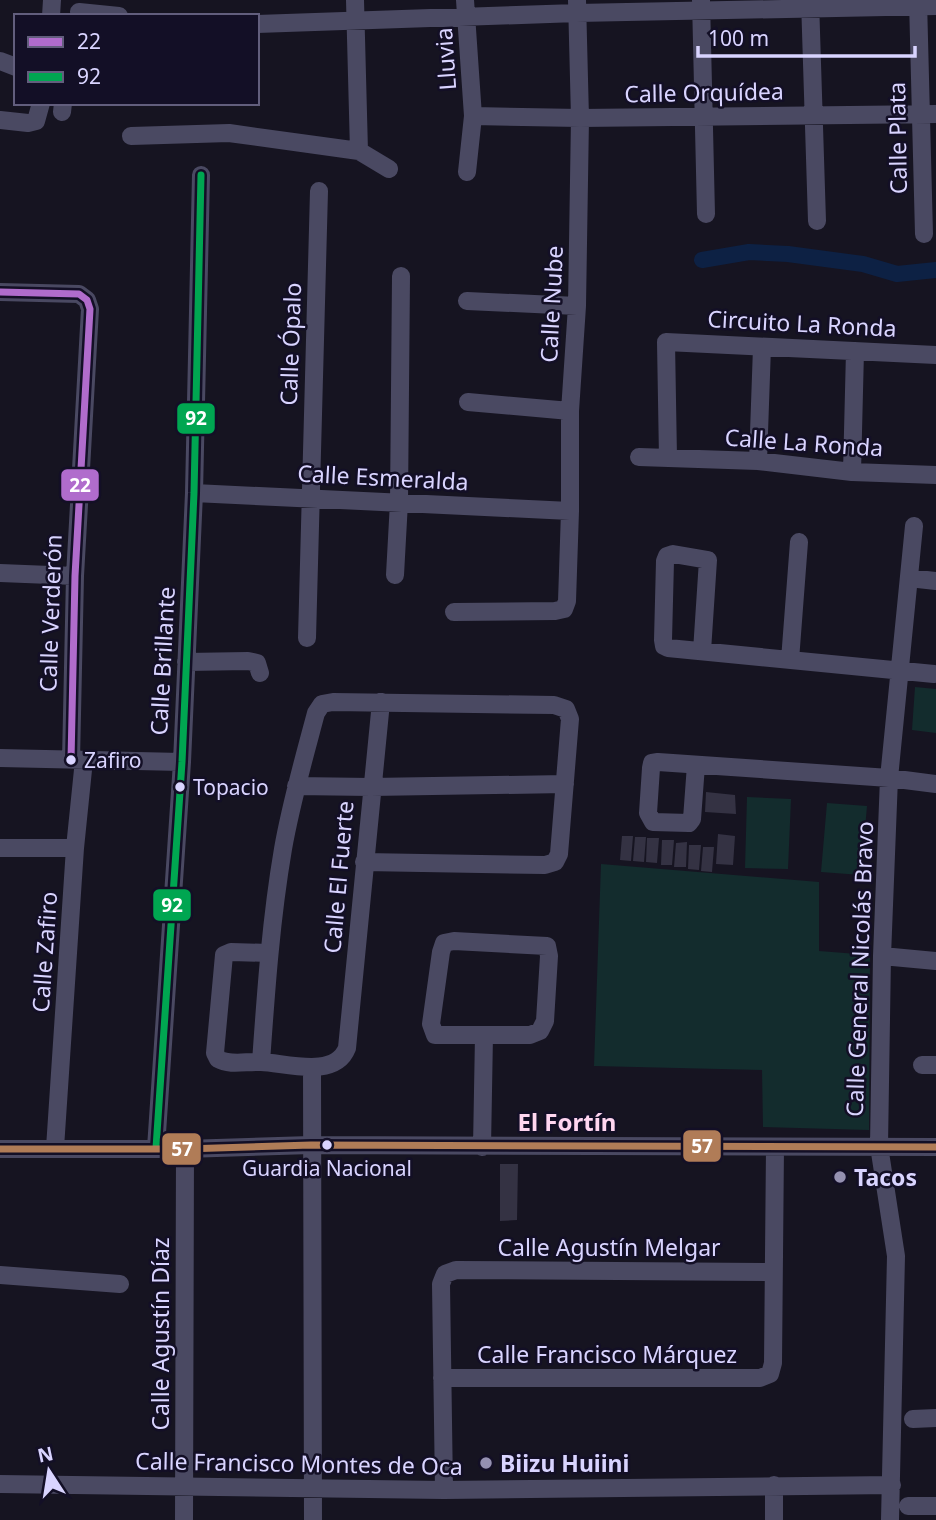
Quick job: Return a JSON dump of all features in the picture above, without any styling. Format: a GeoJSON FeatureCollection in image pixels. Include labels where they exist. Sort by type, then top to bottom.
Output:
{"type":"FeatureCollection","features":[{"type":"Feature","properties":{"kind":"street"},"geometry":{"type":"LineString","coordinates":[[355,0],[359,151]]}},
{"type":"Feature","properties":{"kind":"street"},"geometry":{"type":"LineString","coordinates":[[810,4],[817,221]]}},
{"type":"Feature","properties":{"kind":"street"},"geometry":{"type":"LineString","coordinates":[[259,24],[357,19],[466,8],[924,4]]}},
{"type":"Feature","properties":{"kind":"street","name":"Calle Plata"},"geometry":{"type":"LineString","coordinates":[[923,234],[928,114],[924,4]]}},
{"type":"Feature","properties":{"kind":"street"},"geometry":{"type":"LineString","coordinates":[[701,5],[706,214]]}},
{"type":"Feature","properties":{"kind":"street","name":"Calle Nube"},"geometry":{"type":"LineString","coordinates":[[454,612],[564,609],[566,601],[570,511],[569,411],[577,306],[580,118],[577,6]]}},
{"type":"Feature","properties":{"kind":"street","name":"Lluvia"},"geometry":{"type":"LineString","coordinates":[[466,8],[473,116],[467,172]]}},
{"type":"Feature","properties":{"kind":"street"},"geometry":{"type":"LineString","coordinates":[[79,9],[108,14]]}},
{"type":"Feature","properties":{"kind":"street"},"geometry":{"type":"LineString","coordinates":[[0,120],[28,123],[36,121],[40,105]]}},
{"type":"Feature","properties":{"kind":"street","name":"Calle Orquídea"},"geometry":{"type":"LineString","coordinates":[[473,116],[580,118],[928,114]]}},
{"type":"Feature","properties":{"kind":"street"},"geometry":{"type":"LineString","coordinates":[[131,136],[229,133],[359,151],[389,169]]}},
{"type":"Feature","properties":{"kind":"street","name":"Calle Brillante"},"geometry":{"type":"LineString","coordinates":[[156,1148],[182,762],[194,493],[201,175]]}},
{"type":"Feature","properties":{"kind":"street","name":"Calle Ópalo"},"geometry":{"type":"LineString","coordinates":[[307,638],[319,191]]}},
{"type":"Feature","properties":{"kind":"street"},"geometry":{"type":"LineString","coordinates":[[395,575],[399,502],[401,276]]}},
{"type":"Feature","properties":{"kind":"street","name":"Calle Verderón"},"geometry":{"type":"LineString","coordinates":[[0,292],[79,295],[87,300],[90,309],[75,576],[78,760]]}},
{"type":"Feature","properties":{"kind":"street"},"geometry":{"type":"LineString","coordinates":[[467,301],[577,306]]}},
{"type":"Feature","properties":{"kind":"street","name":"Circuito La Ronda"},"geometry":{"type":"LineString","coordinates":[[668,458],[666,342],[936,355]]}},
{"type":"Feature","properties":{"kind":"street"},"geometry":{"type":"LineString","coordinates":[[758,461],[762,347]]}},
{"type":"Feature","properties":{"kind":"street"},"geometry":{"type":"LineString","coordinates":[[852,472],[855,351]]}},
{"type":"Feature","properties":{"kind":"street"},"geometry":{"type":"LineString","coordinates":[[468,402],[569,411]]}},
{"type":"Feature","properties":{"kind":"street","name":"Calle La Ronda"},"geometry":{"type":"LineString","coordinates":[[639,457],[758,461],[852,472],[936,475]]}},
{"type":"Feature","properties":{"kind":"street","name":"Calle Esmeralda"},"geometry":{"type":"LineString","coordinates":[[194,493],[570,511]]}},
{"type":"Feature","properties":{"kind":"street","name":"Calle General Nicolás Bravo"},"geometry":{"type":"LineString","coordinates":[[890,1520],[896,1256],[879,1146],[882,956],[889,778],[914,526]]}},
{"type":"Feature","properties":{"kind":"street"},"geometry":{"type":"LineString","coordinates":[[790,660],[799,542]]}},
{"type":"Feature","properties":{"kind":"street"},"geometry":{"type":"LineString","coordinates":[[702,651],[708,560],[673,554],[667,556],[665,561],[664,646],[702,651],[934,674]]}},
{"type":"Feature","properties":{"kind":"street"},"geometry":{"type":"LineString","coordinates":[[0,573],[75,576]]}},
{"type":"Feature","properties":{"kind":"street"},"geometry":{"type":"LineString","coordinates":[[909,578],[936,581]]}},
{"type":"Feature","properties":{"kind":"street"},"geometry":{"type":"LineString","coordinates":[[186,662],[248,661],[257,663],[260,673]]}},
{"type":"Feature","properties":{"kind":"street"},"geometry":{"type":"LineString","coordinates":[[261,1062],[269,953],[283,848],[296,786],[316,713],[322,704],[381,702],[554,705],[566,709],[570,719],[559,854],[555,862],[545,865],[364,862]]}},
{"type":"Feature","properties":{"kind":"street","name":"Calle El Fuerte"},"geometry":{"type":"LineString","coordinates":[[312,1068],[336,1062],[344,1056],[347,1048],[381,702]]}},
{"type":"Feature","properties":{"kind":"street"},"geometry":{"type":"LineString","coordinates":[[0,758],[182,762]]}},
{"type":"Feature","properties":{"kind":"street","name":"Calle Zafiro"},"geometry":{"type":"LineString","coordinates":[[55,1148],[75,848],[78,760]]}},
{"type":"Feature","properties":{"kind":"street"},"geometry":{"type":"LineString","coordinates":[[696,765],[690,822],[653,822],[649,818],[652,763],[696,765],[889,778],[936,784]]}},
{"type":"Feature","properties":{"kind":"street"},"geometry":{"type":"LineString","coordinates":[[296,786],[565,784]]}},
{"type":"Feature","properties":{"kind":"street"},"geometry":{"type":"LineString","coordinates":[[0,848],[75,848]]}},
{"type":"Feature","properties":{"kind":"street"},"geometry":{"type":"LineString","coordinates":[[454,941],[547,946],[550,956],[545,1021],[540,1031],[530,1035],[484,1035],[435,1035],[431,1024],[444,943],[454,941]]}},
{"type":"Feature","properties":{"kind":"street"},"geometry":{"type":"LineString","coordinates":[[269,953],[231,952],[224,955],[215,1053],[224,1063],[261,1062],[312,1068],[313,1520]]}},
{"type":"Feature","properties":{"kind":"street"},"geometry":{"type":"LineString","coordinates":[[882,956],[936,961]]}},
{"type":"Feature","properties":{"kind":"street"},"geometry":{"type":"LineString","coordinates":[[482,1147],[484,1035]]}},
{"type":"Feature","properties":{"kind":"street"},"geometry":{"type":"LineString","coordinates":[[0,1149],[311,1146],[936,1147]]}},
{"type":"Feature","properties":{"kind":"street"},"geometry":{"type":"LineString","coordinates":[[773,1272],[775,1147]]}},
{"type":"Feature","properties":{"kind":"street","name":"Calle Agustín Díaz"},"geometry":{"type":"LineString","coordinates":[[184,1520],[185,1149]]}},
{"type":"Feature","properties":{"kind":"street","name":"Calle Agustín Melgar"},"geometry":{"type":"LineString","coordinates":[[442,1378],[441,1284],[445,1274],[456,1270],[773,1272]]}},
{"type":"Feature","properties":{"kind":"street","name":"Calle Francisco Márquez"},"geometry":{"type":"LineString","coordinates":[[442,1378],[760,1378],[770,1374],[773,1363],[773,1272]]}},
{"type":"Feature","properties":{"kind":"street"},"geometry":{"type":"LineString","coordinates":[[0,1275],[120,1283]]}},
{"type":"Feature","properties":{"kind":"street"},"geometry":{"type":"LineString","coordinates":[[442,1378],[444,1490]]}},
{"type":"Feature","properties":{"kind":"street"},"geometry":{"type":"LineString","coordinates":[[913,1419],[936,1418]]}},
{"type":"Feature","properties":{"kind":"street","name":"Calle Francisco Montes de Oca"},"geometry":{"type":"LineString","coordinates":[[0,1484],[444,1490],[891,1485]]}},
{"type":"Feature","properties":{"kind":"street"},"geometry":{"type":"LineString","coordinates":[[774,1485],[774,1520]]}},
{"type":"Feature","properties":{"kind":"street"},"geometry":{"type":"LineString","coordinates":[[908,1506],[936,1506]]}},
{"type":"Feature","properties":{"kind":"green space"},"geometry":{"type":"Polygon","coordinates":[[[915,687],[936,689],[936,733],[912,730],[915,687]]]}},
{"type":"Feature","properties":{"kind":"green space"},"geometry":{"type":"Polygon","coordinates":[[[747,797],[791,799],[788,869],[745,868],[747,797]]]}},
{"type":"Feature","properties":{"kind":"green space"},"geometry":{"type":"Polygon","coordinates":[[[827,803],[867,806],[861,875],[821,872],[827,803]]]}},
{"type":"Feature","properties":{"kind":"green space"},"geometry":{"type":"Polygon","coordinates":[[[601,864],[819,882],[819,951],[870,955],[869,1130],[763,1127],[762,1070],[594,1066],[601,864]]]}},
{"type":"Feature","properties":{"kind":"building"},"geometry":{"type":"Polygon","coordinates":[[[706,792],[735,795],[736,814],[705,812],[706,792]]]}},
{"type":"Feature","properties":{"kind":"building"},"geometry":{"type":"Polygon","coordinates":[[[718,834],[735,836],[733,865],[716,864],[718,834]]]}},
{"type":"Feature","properties":{"kind":"building"},"geometry":{"type":"Polygon","coordinates":[[[622,836],[633,836],[631,861],[620,860],[622,836]]]}},
{"type":"Feature","properties":{"kind":"building"},"geometry":{"type":"Polygon","coordinates":[[[635,837],[646,837],[644,862],[633,861],[635,837]]]}},
{"type":"Feature","properties":{"kind":"building"},"geometry":{"type":"Polygon","coordinates":[[[647,838],[659,838],[657,863],[646,862],[647,838]]]}},
{"type":"Feature","properties":{"kind":"building"},"geometry":{"type":"Polygon","coordinates":[[[662,840],[674,840],[672,865],[661,865],[662,840]]]}},
{"type":"Feature","properties":{"kind":"building"},"geometry":{"type":"Polygon","coordinates":[[[687,842],[686,867],[674,867],[676,843],[687,842]]]}},
{"type":"Feature","properties":{"kind":"building"},"geometry":{"type":"Polygon","coordinates":[[[689,845],[701,845],[699,870],[688,869],[689,845]]]}},
{"type":"Feature","properties":{"kind":"building"},"geometry":{"type":"Polygon","coordinates":[[[703,847],[714,847],[712,872],[701,871],[703,847]]]}},
{"type":"Feature","properties":{"kind":"building"},"geometry":{"type":"Polygon","coordinates":[[[500,1164],[518,1164],[517,1220],[500,1221],[500,1164]]]}},
{"type":"Feature","properties":{"kind":"waterway"},"geometry":{"type":"LineString","coordinates":[[702,260],[749,252],[863,264],[897,274],[936,270]]}},
{"type":"Feature","properties":{"kind":"transit line","name":"92"},"geometry":{"type":"LineString","coordinates":[[156,1148],[182,762],[194,493],[201,175]]}},
{"type":"Feature","properties":{"kind":"transit line","name":"22"},"geometry":{"type":"LineString","coordinates":[[0,292],[79,294],[87,300],[90,309],[75,576],[71,760]]}},
{"type":"Feature","properties":{"kind":"transit line","name":"57"},"geometry":{"type":"LineString","coordinates":[[0,1149],[185,1149],[311,1145],[936,1147]]}},
{"type":"Feature","properties":{"kind":"place","name":"Zafiro"},"geometry":{"type":"Point","coordinates":[71,760]}},
{"type":"Feature","properties":{"kind":"place","name":"Topacio"},"geometry":{"type":"Point","coordinates":[180,787]}},
{"type":"Feature","properties":{"kind":"place","name":"Guardia Nacional"},"geometry":{"type":"Point","coordinates":[327,1145]}},
{"type":"Feature","properties":{"kind":"place","name":"Tacos"},"geometry":{"type":"Point","coordinates":[840,1177]}},
{"type":"Feature","properties":{"kind":"place","name":"Biizu Huiini"},"geometry":{"type":"Point","coordinates":[486,1463]}},
{"type":"Feature","properties":{"kind":"district","name":"El Fortín"},"geometry":{"type":"Point","coordinates":[567,1121]}}]}
